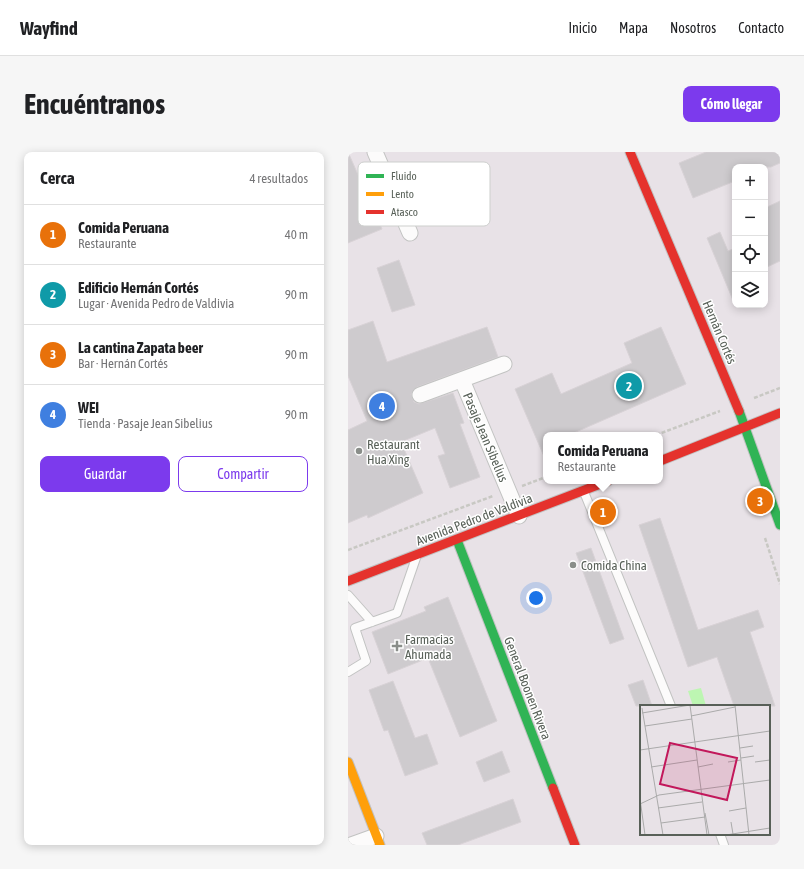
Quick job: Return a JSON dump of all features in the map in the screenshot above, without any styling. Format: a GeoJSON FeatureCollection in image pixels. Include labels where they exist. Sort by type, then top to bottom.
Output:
{"type":"FeatureCollection","features":[{"type":"Feature","properties":{"kind":"street"},"geometry":{"type":"LineString","coordinates":[[375,152],[379,162]]}},
{"type":"Feature","properties":{"kind":"street","name":"Hernán Cortés"},"geometry":{"type":"LineString","coordinates":[[630,152],[744,427],[780,525]]}},
{"type":"Feature","properties":{"kind":"street"},"geometry":{"type":"LineString","coordinates":[[407,226],[410,233]]}},
{"type":"Feature","properties":{"kind":"street","name":"Pasaje Jean Sibelius"},"geometry":{"type":"LineString","coordinates":[[420,395],[504,364]]}},
{"type":"Feature","properties":{"kind":"street","name":"Pasaje Jean Sibelius"},"geometry":{"type":"LineString","coordinates":[[462,380],[519,516]]}},
{"type":"Feature","properties":{"kind":"street"},"geometry":{"type":"LineString","coordinates":[[663,460],[780,413]]}},
{"type":"Feature","properties":{"kind":"street","name":"Avenida Pedro de Valdivia"},"geometry":{"type":"LineString","coordinates":[[348,580],[457,540],[601,484]]}},
{"type":"Feature","properties":{"kind":"street","name":"General Boonen Rivera"},"geometry":{"type":"LineString","coordinates":[[457,540],[574,845]]}},
{"type":"Feature","properties":{"kind":"street"},"geometry":{"type":"LineString","coordinates":[[348,762],[378,840],[351,845]]}},
{"type":"Feature","properties":{"kind":"lane"},"geometry":{"type":"LineString","coordinates":[[584,491],[672,705]]}},
{"type":"Feature","properties":{"kind":"lane"},"geometry":{"type":"LineString","coordinates":[[348,672],[366,661],[355,628],[397,613],[417,555]]}},
{"type":"Feature","properties":{"kind":"lane"},"geometry":{"type":"LineString","coordinates":[[348,595],[372,622]]}},
{"type":"Feature","properties":{"kind":"lane"},"geometry":{"type":"LineString","coordinates":[[720,835],[724,845]]}},
{"type":"Feature","properties":{"kind":"path"},"geometry":{"type":"LineString","coordinates":[[348,550],[543,477]]}},
{"type":"Feature","properties":{"kind":"shaded area"},"geometry":{"type":"Polygon","coordinates":[[[701,688],[706,705],[693,705],[688,691],[701,688]]]}},
{"type":"Feature","properties":{"kind":"building"},"geometry":{"type":"Polygon","coordinates":[[[348,152],[358,175],[358,226],[381,226],[382,229],[348,243],[348,152]]]}},
{"type":"Feature","properties":{"kind":"building"},"geometry":{"type":"Polygon","coordinates":[[[706,152],[780,152],[780,163],[771,167],[768,167],[768,164],[732,164],[732,182],[693,198],[679,163],[706,152]]]}},
{"type":"Feature","properties":{"kind":"building"},"geometry":{"type":"Polygon","coordinates":[[[780,201],[780,261],[768,267],[768,236],[768,207],[780,201]]]}},
{"type":"Feature","properties":{"kind":"building"},"geometry":{"type":"Polygon","coordinates":[[[720,232],[728,251],[732,249],[732,298],[707,238],[720,232]]]}},
{"type":"Feature","properties":{"kind":"building"},"geometry":{"type":"Polygon","coordinates":[[[399,260],[415,305],[392,312],[377,268],[399,260]]]}},
{"type":"Feature","properties":{"kind":"building"},"geometry":{"type":"Polygon","coordinates":[[[373,321],[387,362],[487,327],[498,357],[417,387],[411,394],[414,402],[419,404],[453,393],[464,423],[460,424],[480,477],[450,488],[438,456],[445,454],[435,428],[401,442],[423,493],[368,518],[367,515],[348,523],[348,430],[367,421],[348,376],[348,330],[373,321]]]}},
{"type":"Feature","properties":{"kind":"building"},"geometry":{"type":"Polygon","coordinates":[[[661,327],[686,384],[576,432],[543,432],[543,454],[515,389],[552,373],[561,394],[632,363],[624,343],[661,327]]]}},
{"type":"Feature","properties":{"kind":"building"},"geometry":{"type":"Polygon","coordinates":[[[660,518],[698,630],[758,610],[764,627],[750,632],[775,706],[734,705],[717,657],[688,667],[639,525],[660,518]]]}},
{"type":"Feature","properties":{"kind":"building"},"geometry":{"type":"Polygon","coordinates":[[[591,548],[624,639],[610,644],[576,553],[591,548]]]}},
{"type":"Feature","properties":{"kind":"building"},"geometry":{"type":"Polygon","coordinates":[[[448,597],[497,721],[460,737],[428,658],[388,674],[372,632],[426,611],[424,607],[448,597]]]}},
{"type":"Feature","properties":{"kind":"building"},"geometry":{"type":"Polygon","coordinates":[[[643,680],[652,705],[636,706],[628,685],[643,680]]]}},
{"type":"Feature","properties":{"kind":"building"},"geometry":{"type":"Polygon","coordinates":[[[393,681],[415,738],[427,734],[438,764],[405,776],[388,730],[384,731],[369,690],[393,681]]]}},
{"type":"Feature","properties":{"kind":"building"},"geometry":{"type":"Polygon","coordinates":[[[502,751],[510,772],[484,782],[476,762],[502,751]]]}},
{"type":"Feature","properties":{"kind":"building"},"geometry":{"type":"Polygon","coordinates":[[[513,799],[521,822],[458,845],[427,845],[422,833],[513,799]]]}},
{"type":"Feature","properties":{"kind":"traffic: fast"},"geometry":{"type":"LineString","coordinates":[[739,411],[780,525]]}},
{"type":"Feature","properties":{"kind":"traffic: fast"},"geometry":{"type":"LineString","coordinates":[[457,540],[553,788]]}},
{"type":"Feature","properties":{"kind":"traffic: slow"},"geometry":{"type":"LineString","coordinates":[[348,762],[380,845]]}},
{"type":"Feature","properties":{"kind":"traffic: jam"},"geometry":{"type":"LineString","coordinates":[[630,152],[739,411]]}},
{"type":"Feature","properties":{"kind":"traffic: jam"},"geometry":{"type":"LineString","coordinates":[[663,460],[780,413]]}},
{"type":"Feature","properties":{"kind":"traffic: jam"},"geometry":{"type":"LineString","coordinates":[[348,581],[600,484]]}},
{"type":"Feature","properties":{"kind":"traffic: jam"},"geometry":{"type":"LineString","coordinates":[[553,788],[575,845]]}},
{"type":"Feature","properties":{"kind":"place","name":"Edificio Hernán Cortés"},"geometry":{"type":"Point","coordinates":[629,386]}},
{"type":"Feature","properties":{"kind":"place","name":"WEI"},"geometry":{"type":"Point","coordinates":[382,406]}},
{"type":"Feature","properties":{"kind":"place","name":"Restaurant Hua Xing"},"geometry":{"type":"Point","coordinates":[359,451]}},
{"type":"Feature","properties":{"kind":"place","name":"La cantina Zapata beer"},"geometry":{"type":"Point","coordinates":[760,501]}},
{"type":"Feature","properties":{"kind":"place","name":"Comida Peruana"},"geometry":{"type":"Point","coordinates":[603,512]}},
{"type":"Feature","properties":{"kind":"place","name":"Comida China"},"geometry":{"type":"Point","coordinates":[573,565]}},
{"type":"Feature","properties":{"kind":"place","name":"Farmacias Ahumada"},"geometry":{"type":"Point","coordinates":[397,646]}}]}
